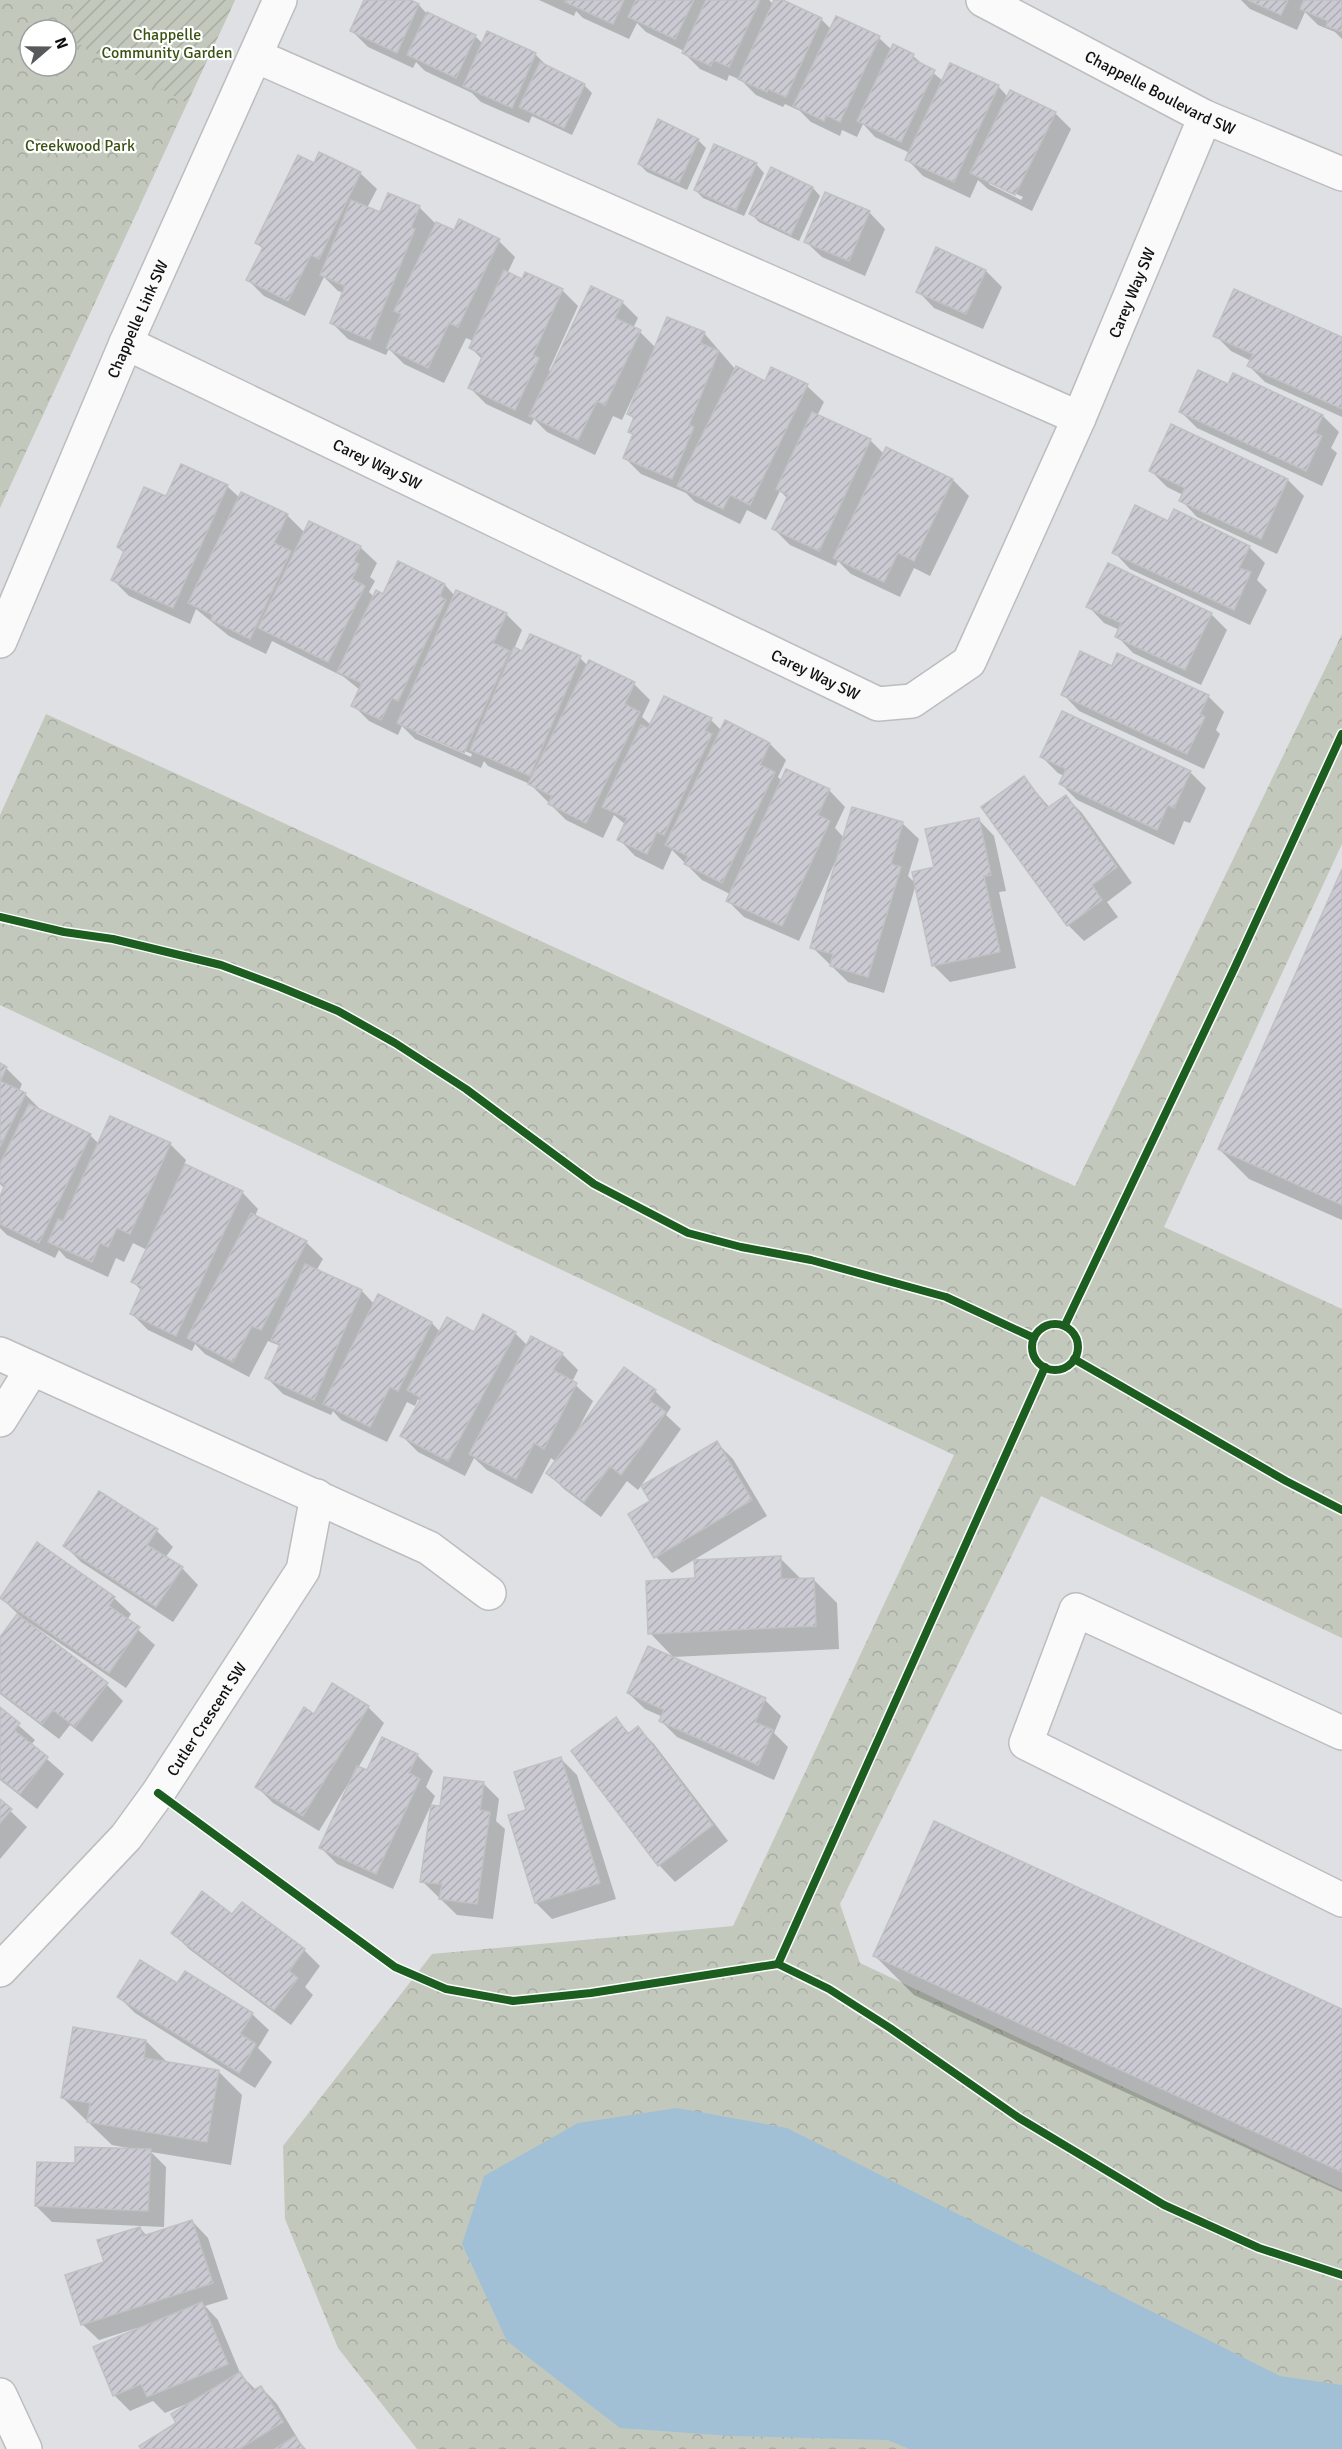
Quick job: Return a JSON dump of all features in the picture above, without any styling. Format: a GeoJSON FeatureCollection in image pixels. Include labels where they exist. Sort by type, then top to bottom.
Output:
{"type":"FeatureCollection","features":[{"type":"Feature","properties":{"kind":"street","name":"Chappelle Link SW"},"geometry":{"type":"LineString","coordinates":[[0,641],[126,343],[280,0]]}},
{"type":"Feature","properties":{"kind":"street","name":"Chappelle Boulevard SW"},"geometry":{"type":"LineString","coordinates":[[982,0],[1205,117],[1342,174]]}},
{"type":"Feature","properties":{"kind":"street"},"geometry":{"type":"LineString","coordinates":[[256,56],[1079,418]]}},
{"type":"Feature","properties":{"kind":"street","name":"Carey Way SW"},"geometry":{"type":"LineString","coordinates":[[126,343],[878,704],[912,701],[969,662],[1079,418],[1205,117]]}},
{"type":"Feature","properties":{"kind":"street"},"geometry":{"type":"LineString","coordinates":[[0,1354],[429,1548],[489,1593]]}},
{"type":"Feature","properties":{"kind":"street"},"geometry":{"type":"LineString","coordinates":[[0,1420],[32,1369]]}},
{"type":"Feature","properties":{"kind":"street","name":"Cutler Crescent SW"},"geometry":{"type":"LineString","coordinates":[[0,1970],[126,1837],[158,1793],[303,1570],[317,1496]]}},
{"type":"Feature","properties":{"kind":"street"},"geometry":{"type":"LineString","coordinates":[[1342,1733],[1076,1610],[1026,1743],[1342,1900]]}},
{"type":"Feature","properties":{"kind":"street"},"geometry":{"type":"LineString","coordinates":[[0,2395],[25,2449]]}},
{"type":"Feature","properties":{"kind":"green space","name":"Creekwood Park"},"geometry":{"type":"Polygon","coordinates":[[[0,0],[235,0],[0,508],[0,0]]]}},
{"type":"Feature","properties":{"kind":"green space","name":"Chappelle Community Garden"},"geometry":{"type":"Polygon","coordinates":[[[80,0],[235,0],[187,103],[78,44],[78,18],[72,18],[80,0]]]}},
{"type":"Feature","properties":{"kind":"green space"},"geometry":{"type":"Polygon","coordinates":[[[1342,634],[1342,844],[1164,1227],[1342,1309],[1342,1638],[1041,1496],[840,1904],[860,1963],[1342,2190],[1342,2449],[417,2449],[338,2348],[285,2219],[283,2146],[432,1954],[733,1926],[954,1455],[0,1005],[0,815],[46,714],[1075,1186],[1342,634]]]}},
{"type":"Feature","properties":{"kind":"water"},"geometry":{"type":"Polygon","coordinates":[[[677,2108],[787,2128],[1280,2376],[1342,2385],[1342,2449],[909,2449],[888,2440],[732,2436],[620,2428],[507,2341],[462,2244],[484,2176],[578,2123],[677,2108]]]}},
{"type":"Feature","properties":{"kind":"building"},"geometry":{"type":"Polygon","coordinates":[[[364,0],[411,0],[419,4],[397,53],[350,31],[364,0]]]}},
{"type":"Feature","properties":{"kind":"building"},"geometry":{"type":"Polygon","coordinates":[[[566,0],[624,0],[613,24],[565,2],[566,0]]]}},
{"type":"Feature","properties":{"kind":"building"},"geometry":{"type":"Polygon","coordinates":[[[636,0],[694,0],[675,39],[628,17],[636,0]]]}},
{"type":"Feature","properties":{"kind":"building"},"geometry":{"type":"Polygon","coordinates":[[[706,0],[760,0],[729,67],[713,60],[711,66],[682,53],[706,0]]]}},
{"type":"Feature","properties":{"kind":"building"},"geometry":{"type":"Polygon","coordinates":[[[774,0],[783,0],[822,18],[786,97],[768,89],[767,92],[738,79],[774,0]]]}},
{"type":"Feature","properties":{"kind":"building"},"geometry":{"type":"Polygon","coordinates":[[[1248,0],[1288,0],[1281,15],[1248,0]]]}},
{"type":"Feature","properties":{"kind":"building"},"geometry":{"type":"Polygon","coordinates":[[[1304,0],[1342,0],[1342,32],[1326,26],[1328,21],[1300,9],[1304,0]]]}},
{"type":"Feature","properties":{"kind":"building"},"geometry":{"type":"Polygon","coordinates":[[[427,12],[476,35],[456,78],[407,55],[427,12]]]}},
{"type":"Feature","properties":{"kind":"building"},"geometry":{"type":"Polygon","coordinates":[[[836,16],[880,36],[840,122],[826,115],[824,121],[793,106],[836,16]]]}},
{"type":"Feature","properties":{"kind":"building"},"geometry":{"type":"Polygon","coordinates":[[[487,31],[536,53],[512,108],[463,86],[487,31]]]}},
{"type":"Feature","properties":{"kind":"building"},"geometry":{"type":"Polygon","coordinates":[[[893,44],[914,54],[912,59],[935,70],[901,142],[857,121],[893,44]]]}},
{"type":"Feature","properties":{"kind":"building"},"geometry":{"type":"Polygon","coordinates":[[[540,62],[585,84],[564,128],[519,107],[540,62]]]}},
{"type":"Feature","properties":{"kind":"building"},"geometry":{"type":"Polygon","coordinates":[[[950,63],[999,85],[954,182],[905,160],[950,63]]]}},
{"type":"Feature","properties":{"kind":"building"},"geometry":{"type":"Polygon","coordinates":[[[1010,90],[1056,112],[1015,195],[970,173],[1010,90]]]}},
{"type":"Feature","properties":{"kind":"building"},"geometry":{"type":"Polygon","coordinates":[[[658,119],[699,139],[679,183],[638,164],[658,119]]]}},
{"type":"Feature","properties":{"kind":"building"},"geometry":{"type":"Polygon","coordinates":[[[714,144],[757,163],[736,210],[694,190],[714,144]]]}},
{"type":"Feature","properties":{"kind":"building"},"geometry":{"type":"Polygon","coordinates":[[[319,152],[361,172],[319,259],[311,255],[288,301],[246,280],[263,247],[255,243],[298,155],[314,163],[319,152]]]}},
{"type":"Feature","properties":{"kind":"building"},"geometry":{"type":"Polygon","coordinates":[[[771,167],[813,187],[791,235],[749,214],[771,167]]]}},
{"type":"Feature","properties":{"kind":"building"},"geometry":{"type":"Polygon","coordinates":[[[825,192],[870,211],[849,261],[804,242],[825,192]]]}},
{"type":"Feature","properties":{"kind":"building"},"geometry":{"type":"Polygon","coordinates":[[[388,193],[420,206],[411,228],[415,229],[370,340],[330,323],[345,286],[320,275],[351,200],[380,212],[388,193]]]}},
{"type":"Feature","properties":{"kind":"building"},"geometry":{"type":"Polygon","coordinates":[[[459,219],[500,239],[458,327],[449,323],[428,368],[386,348],[401,314],[394,311],[436,222],[454,230],[459,219]]]}},
{"type":"Feature","properties":{"kind":"building"},"geometry":{"type":"Polygon","coordinates":[[[936,247],[986,270],[966,314],[916,292],[936,247]]]}},
{"type":"Feature","properties":{"kind":"building"},"geometry":{"type":"Polygon","coordinates":[[[504,270],[522,279],[525,272],[563,289],[533,355],[539,358],[515,410],[468,388],[483,355],[469,348],[504,270]]]}},
{"type":"Feature","properties":{"kind":"building"},"geometry":{"type":"Polygon","coordinates":[[[591,286],[623,301],[615,318],[641,330],[605,405],[597,401],[578,440],[529,416],[591,286]]]}},
{"type":"Feature","properties":{"kind":"building"},"geometry":{"type":"Polygon","coordinates":[[[1234,289],[1342,337],[1342,409],[1247,366],[1253,354],[1213,336],[1234,289]]]}},
{"type":"Feature","properties":{"kind":"building"},"geometry":{"type":"Polygon","coordinates":[[[667,317],[705,332],[700,343],[719,351],[689,425],[694,427],[672,479],[623,458],[633,434],[628,432],[634,417],[627,414],[667,317]]]}},
{"type":"Feature","properties":{"kind":"building"},"geometry":{"type":"Polygon","coordinates":[[[736,366],[765,381],[771,367],[808,384],[750,505],[730,495],[723,509],[677,486],[736,366]]]}},
{"type":"Feature","properties":{"kind":"building"},"geometry":{"type":"Polygon","coordinates":[[[1198,370],[1228,384],[1233,373],[1323,415],[1315,433],[1322,436],[1306,471],[1179,412],[1198,370]]]}},
{"type":"Feature","properties":{"kind":"building"},"geometry":{"type":"Polygon","coordinates":[[[812,412],[871,439],[819,551],[772,529],[788,495],[776,489],[812,412]]]}},
{"type":"Feature","properties":{"kind":"building"},"geometry":{"type":"Polygon","coordinates":[[[1171,424],[1288,479],[1261,539],[1179,501],[1185,488],[1149,471],[1171,424]]]}},
{"type":"Feature","properties":{"kind":"building"},"geometry":{"type":"Polygon","coordinates":[[[886,447],[953,479],[914,561],[898,553],[884,582],[833,558],[886,447]]]}},
{"type":"Feature","properties":{"kind":"building"},"geometry":{"type":"Polygon","coordinates":[[[181,464],[228,485],[173,608],[111,580],[124,551],[117,547],[144,487],[166,496],[181,464]]]}},
{"type":"Feature","properties":{"kind":"building"},"geometry":{"type":"Polygon","coordinates":[[[241,492],[288,514],[274,543],[291,551],[250,639],[211,620],[213,615],[188,603],[241,492]]]}},
{"type":"Feature","properties":{"kind":"building"},"geometry":{"type":"Polygon","coordinates":[[[1135,505],[1168,521],[1174,509],[1250,546],[1239,568],[1251,572],[1234,610],[1112,553],[1135,505]]]}},
{"type":"Feature","properties":{"kind":"building"},"geometry":{"type":"Polygon","coordinates":[[[309,521],[361,546],[354,561],[359,564],[352,579],[365,586],[328,662],[258,628],[309,521]]]}},
{"type":"Feature","properties":{"kind":"building"},"geometry":{"type":"Polygon","coordinates":[[[398,561],[445,584],[440,596],[446,600],[398,701],[392,698],[381,720],[351,706],[362,683],[337,672],[376,590],[383,594],[398,561]]]}},
{"type":"Feature","properties":{"kind":"building"},"geometry":{"type":"Polygon","coordinates":[[[1108,563],[1212,613],[1185,670],[1115,637],[1121,623],[1086,607],[1108,563]]]}},
{"type":"Feature","properties":{"kind":"building"},"geometry":{"type":"Polygon","coordinates":[[[456,590],[507,613],[493,643],[510,651],[464,753],[397,723],[456,590]]]}},
{"type":"Feature","properties":{"kind":"building"},"geometry":{"type":"Polygon","coordinates":[[[530,634],[581,656],[530,776],[470,750],[514,647],[522,651],[530,634]]]}},
{"type":"Feature","properties":{"kind":"building"},"geometry":{"type":"Polygon","coordinates":[[[1080,651],[1112,666],[1117,653],[1209,695],[1200,714],[1205,717],[1187,754],[1061,695],[1080,651]]]}},
{"type":"Feature","properties":{"kind":"building"},"geometry":{"type":"Polygon","coordinates":[[[589,660],[635,682],[625,704],[640,712],[586,823],[548,804],[552,796],[528,784],[589,660]]]}},
{"type":"Feature","properties":{"kind":"building"},"geometry":{"type":"Polygon","coordinates":[[[664,696],[712,718],[705,731],[712,734],[664,835],[657,832],[647,854],[617,840],[627,818],[602,807],[641,725],[648,728],[664,696]]]}},
{"type":"Feature","properties":{"kind":"building"},"geometry":{"type":"Polygon","coordinates":[[[1062,711],[1191,771],[1174,808],[1168,805],[1157,830],[1059,784],[1066,769],[1040,757],[1062,711]]]}},
{"type":"Feature","properties":{"kind":"building"},"geometry":{"type":"Polygon","coordinates":[[[725,720],[770,743],[760,765],[775,772],[722,883],[684,864],[688,856],[665,845],[725,720]]]}},
{"type":"Feature","properties":{"kind":"building"},"geometry":{"type":"Polygon","coordinates":[[[786,769],[830,789],[818,815],[830,821],[782,926],[726,901],[786,769]]]}},
{"type":"Feature","properties":{"kind":"building"},"geometry":{"type":"Polygon","coordinates":[[[1024,776],[1047,808],[1066,795],[1117,867],[1092,885],[1102,900],[1067,926],[981,807],[1024,776]]]}},
{"type":"Feature","properties":{"kind":"building"},"geometry":{"type":"Polygon","coordinates":[[[852,807],[903,822],[891,864],[901,867],[868,977],[830,966],[833,954],[810,948],[852,807]]]}},
{"type":"Feature","properties":{"kind":"building"},"geometry":{"type":"Polygon","coordinates":[[[979,818],[991,875],[984,876],[1000,952],[932,966],[912,872],[934,867],[925,829],[979,818]]]}},
{"type":"Feature","properties":{"kind":"building"},"geometry":{"type":"Polygon","coordinates":[[[1342,869],[1342,1205],[1218,1149],[1342,869]]]}},
{"type":"Feature","properties":{"kind":"building"},"geometry":{"type":"Polygon","coordinates":[[[0,1063],[7,1067],[0,1081],[0,1063]]]}},
{"type":"Feature","properties":{"kind":"building"},"geometry":{"type":"Polygon","coordinates":[[[0,1081],[26,1093],[0,1147],[0,1081]]]}},
{"type":"Feature","properties":{"kind":"building"},"geometry":{"type":"Polygon","coordinates":[[[29,1104],[91,1134],[39,1243],[0,1224],[0,1196],[5,1185],[0,1182],[0,1164],[29,1104]]]}},
{"type":"Feature","properties":{"kind":"building"},"geometry":{"type":"Polygon","coordinates":[[[110,1116],[171,1143],[130,1234],[117,1228],[108,1247],[100,1243],[92,1262],[48,1242],[58,1219],[63,1221],[110,1116]]]}},
{"type":"Feature","properties":{"kind":"building"},"geometry":{"type":"Polygon","coordinates":[[[185,1164],[243,1191],[176,1336],[130,1314],[142,1287],[131,1282],[185,1164]]]}},
{"type":"Feature","properties":{"kind":"building"},"geometry":{"type":"Polygon","coordinates":[[[251,1213],[307,1241],[261,1330],[252,1326],[233,1362],[187,1338],[251,1213]]]}},
{"type":"Feature","properties":{"kind":"building"},"geometry":{"type":"Polygon","coordinates":[[[305,1264],[362,1290],[314,1400],[265,1378],[280,1344],[271,1340],[305,1264]]]}},
{"type":"Feature","properties":{"kind":"building"},"geometry":{"type":"Polygon","coordinates":[[[378,1294],[432,1322],[398,1391],[390,1387],[370,1427],[323,1404],[378,1294]]]}},
{"type":"Feature","properties":{"kind":"building"},"geometry":{"type":"Polygon","coordinates":[[[483,1314],[516,1332],[448,1461],[400,1436],[421,1398],[407,1390],[447,1317],[474,1332],[483,1314]]]}},
{"type":"Feature","properties":{"kind":"building"},"geometry":{"type":"Polygon","coordinates":[[[531,1336],[563,1353],[553,1370],[577,1383],[544,1449],[534,1443],[516,1479],[469,1454],[531,1336]]]}},
{"type":"Feature","properties":{"kind":"building"},"geometry":{"type":"Polygon","coordinates":[[[624,1367],[656,1390],[649,1400],[666,1412],[621,1475],[610,1466],[584,1502],[546,1473],[624,1367]]]}},
{"type":"Feature","properties":{"kind":"building"},"geometry":{"type":"Polygon","coordinates":[[[717,1441],[752,1500],[654,1558],[628,1514],[650,1501],[641,1486],[717,1441]]]}},
{"type":"Feature","properties":{"kind":"building"},"geometry":{"type":"Polygon","coordinates":[[[99,1491],[158,1529],[147,1545],[183,1567],[156,1607],[63,1546],[99,1491]]]}},
{"type":"Feature","properties":{"kind":"building"},"geometry":{"type":"Polygon","coordinates":[[[37,1542],[115,1597],[109,1606],[140,1627],[109,1673],[0,1598],[37,1542]]]}},
{"type":"Feature","properties":{"kind":"building"},"geometry":{"type":"Polygon","coordinates":[[[781,1556],[781,1579],[814,1578],[816,1626],[648,1634],[646,1581],[695,1578],[694,1560],[781,1556]]]}},
{"type":"Feature","properties":{"kind":"building"},"geometry":{"type":"Polygon","coordinates":[[[17,1614],[108,1683],[75,1727],[53,1710],[42,1724],[0,1692],[0,1637],[17,1614]]]}},
{"type":"Feature","properties":{"kind":"building"},"geometry":{"type":"Polygon","coordinates":[[[648,1646],[766,1698],[755,1722],[773,1730],[758,1765],[659,1721],[664,1710],[627,1693],[648,1646]]]}},
{"type":"Feature","properties":{"kind":"building"},"geometry":{"type":"Polygon","coordinates":[[[332,1683],[369,1706],[303,1816],[255,1787],[304,1707],[314,1714],[332,1683]]]}},
{"type":"Feature","properties":{"kind":"building"},"geometry":{"type":"Polygon","coordinates":[[[0,1707],[20,1723],[14,1730],[48,1757],[20,1794],[0,1778],[0,1707]]]}},
{"type":"Feature","properties":{"kind":"building"},"geometry":{"type":"Polygon","coordinates":[[[616,1717],[628,1734],[638,1726],[713,1825],[658,1866],[571,1751],[616,1717]]]}},
{"type":"Feature","properties":{"kind":"building"},"geometry":{"type":"Polygon","coordinates":[[[382,1737],[418,1754],[409,1773],[420,1779],[376,1874],[319,1848],[357,1766],[367,1770],[382,1737]]]}},
{"type":"Feature","properties":{"kind":"building"},"geometry":{"type":"Polygon","coordinates":[[[561,1757],[600,1883],[535,1903],[508,1815],[526,1810],[514,1772],[561,1757]]]}},
{"type":"Feature","properties":{"kind":"building"},"geometry":{"type":"Polygon","coordinates":[[[444,1777],[484,1782],[480,1810],[490,1812],[477,1904],[439,1899],[442,1884],[420,1882],[431,1805],[440,1806],[444,1777]]]}},
{"type":"Feature","properties":{"kind":"building"},"geometry":{"type":"Polygon","coordinates":[[[0,1799],[12,1809],[0,1823],[0,1799]]]}},
{"type":"Feature","properties":{"kind":"building"},"geometry":{"type":"Polygon","coordinates":[[[934,1821],[1342,2009],[1342,2172],[873,1956],[934,1821]]]}},
{"type":"Feature","properties":{"kind":"building"},"geometry":{"type":"Polygon","coordinates":[[[202,1891],[232,1914],[242,1902],[305,1949],[289,1971],[298,1978],[274,2010],[171,1933],[202,1891]]]}},
{"type":"Feature","properties":{"kind":"building"},"geometry":{"type":"Polygon","coordinates":[[[140,1960],[177,1983],[185,1971],[253,2013],[240,2034],[256,2044],[239,2073],[117,1997],[140,1960]]]}},
{"type":"Feature","properties":{"kind":"building"},"geometry":{"type":"Polygon","coordinates":[[[73,2027],[146,2040],[144,2058],[219,2070],[207,2142],[87,2122],[90,2103],[61,2098],[73,2027]]]}},
{"type":"Feature","properties":{"kind":"building"},"geometry":{"type":"Polygon","coordinates":[[[75,2147],[151,2149],[148,2211],[35,2206],[37,2162],[75,2163],[75,2147]]]}},
{"type":"Feature","properties":{"kind":"building"},"geometry":{"type":"Polygon","coordinates":[[[192,2220],[213,2283],[81,2325],[65,2275],[104,2262],[97,2240],[140,2227],[143,2236],[192,2220]]]}},
{"type":"Feature","properties":{"kind":"building"},"geometry":{"type":"Polygon","coordinates":[[[202,2302],[228,2364],[147,2397],[141,2384],[113,2396],[93,2347],[202,2302]]]}},
{"type":"Feature","properties":{"kind":"building"},"geometry":{"type":"Polygon","coordinates":[[[240,2372],[252,2391],[261,2386],[283,2422],[239,2449],[141,2449],[139,2446],[176,2423],[171,2414],[240,2372]]]}},
{"type":"Feature","properties":{"kind":"building"},"geometry":{"type":"Polygon","coordinates":[[[295,2436],[304,2449],[275,2449],[295,2436]]]}},
{"type":"Feature","properties":{"kind":"cycle path"},"geometry":{"type":"LineString","coordinates":[[1065,1325],[1235,967],[1342,734]]}},
{"type":"Feature","properties":{"kind":"cycle path"},"geometry":{"type":"LineString","coordinates":[[0,917],[64,932],[113,939],[221,965],[280,987],[338,1011],[395,1043],[466,1089],[594,1184],[688,1233],[741,1247],[811,1260],[946,1297],[1034,1338]]}},
{"type":"Feature","properties":{"kind":"cycle path"},"geometry":{"type":"LineString","coordinates":[[1055,1324],[1071,1331],[1078,1347],[1071,1363],[1055,1370],[1039,1363],[1032,1347],[1039,1331],[1055,1324]]}},
{"type":"Feature","properties":{"kind":"cycle path"},"geometry":{"type":"LineString","coordinates":[[1074,1359],[1286,1481],[1342,1510]]}},
{"type":"Feature","properties":{"kind":"cycle path"},"geometry":{"type":"LineString","coordinates":[[158,1793],[395,1967],[446,1989],[513,2001],[591,1993],[778,1964],[1045,1367]]}},
{"type":"Feature","properties":{"kind":"cycle path"},"geometry":{"type":"LineString","coordinates":[[778,1964],[829,1989],[890,2028],[1019,2118],[1164,2205],[1259,2248],[1342,2275]]}}]}
